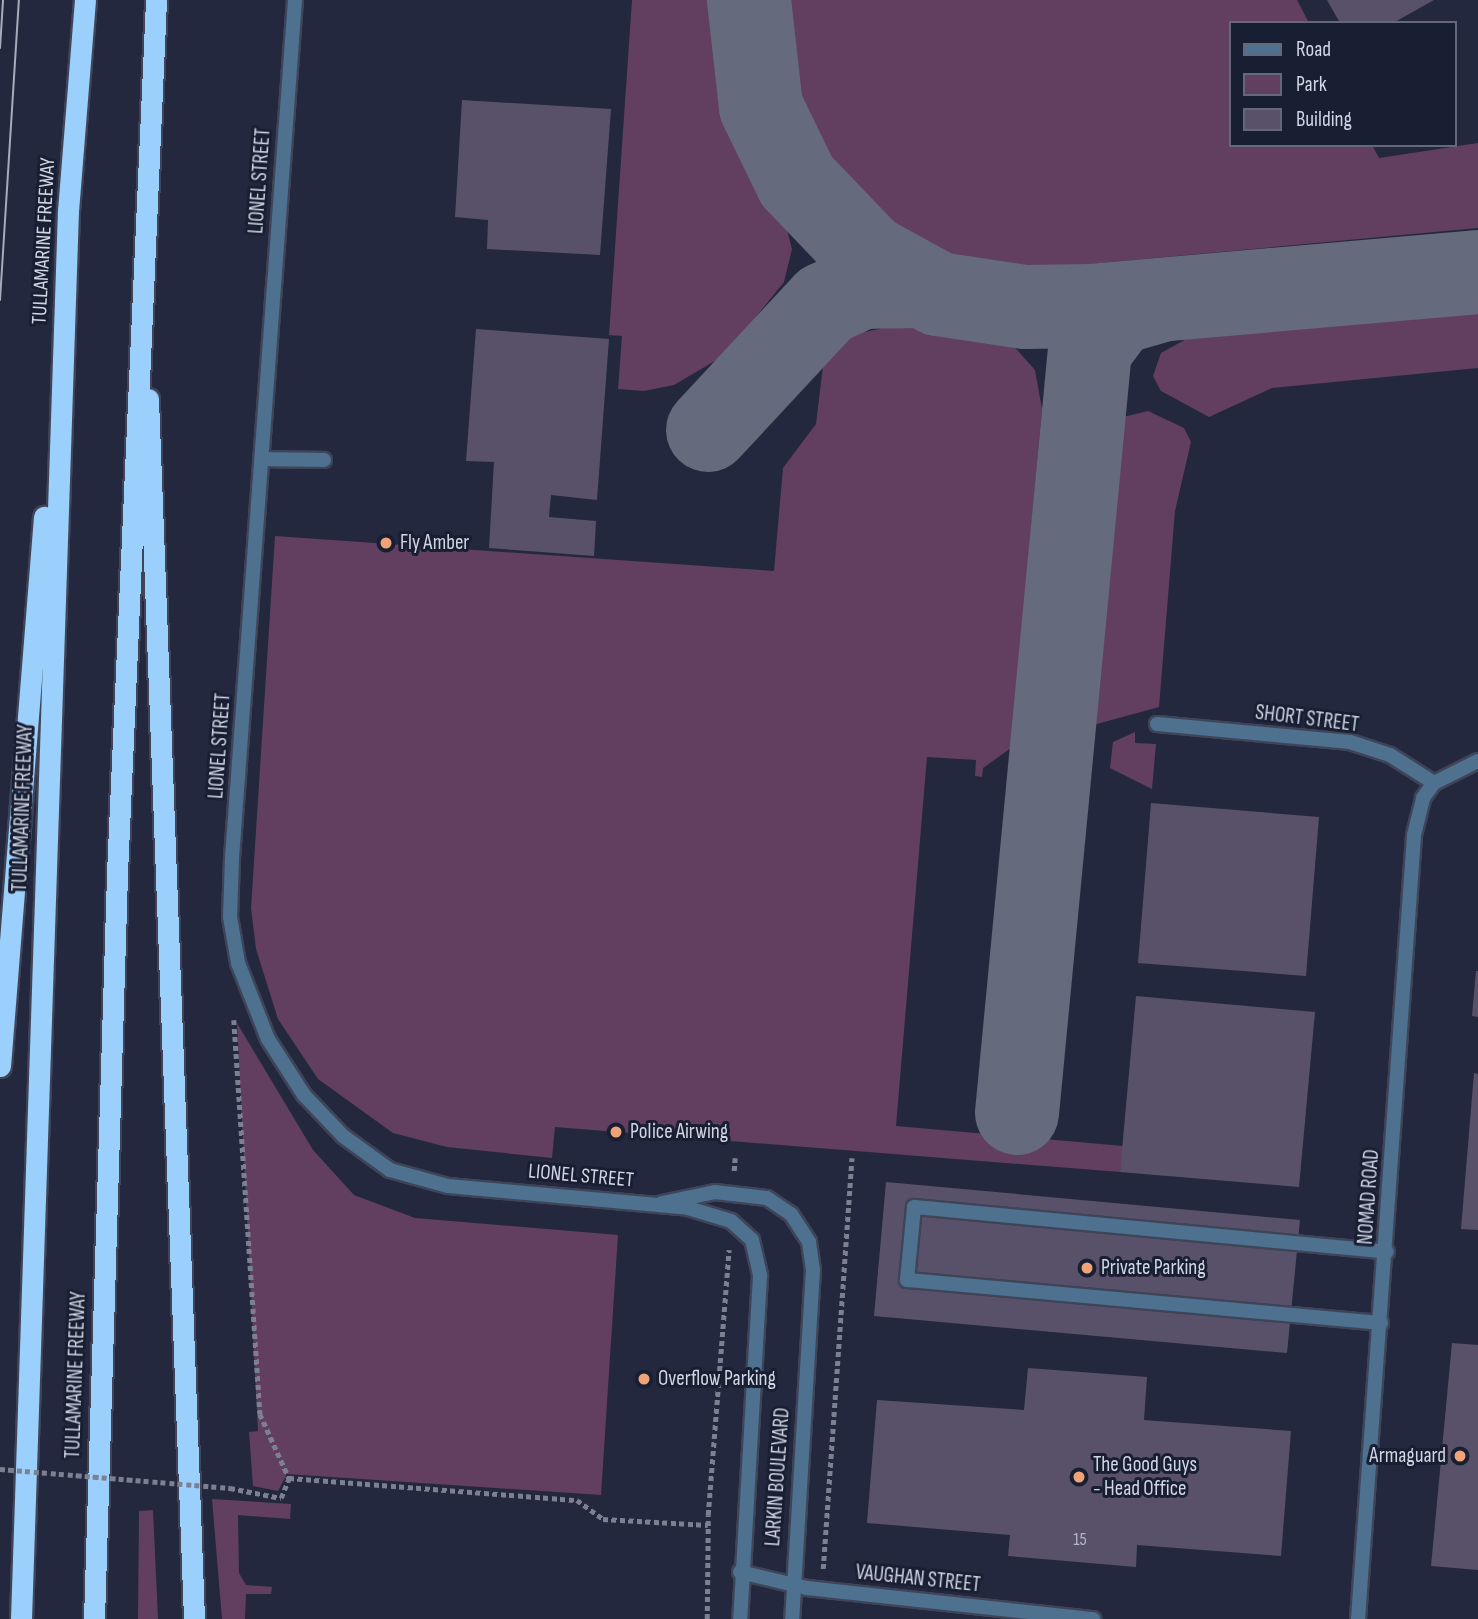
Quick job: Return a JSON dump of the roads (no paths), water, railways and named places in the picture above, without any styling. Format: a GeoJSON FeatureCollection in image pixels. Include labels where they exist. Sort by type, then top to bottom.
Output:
{"type":"FeatureCollection","features":[{"type":"Feature","properties":{"kind":"highway","name":"TULLAMARINE FREEWAY"},"geometry":{"type":"LineString","coordinates":[[21,1619],[68,211],[85,0]]}},
{"type":"Feature","properties":{"kind":"highway","name":"TULLAMARINE FREEWAY"},"geometry":{"type":"LineString","coordinates":[[94,1619],[143,211],[156,0]]}},
{"type":"Feature","properties":{"kind":"highway"},"geometry":{"type":"LineString","coordinates":[[0,1066],[68,211]]}},
{"type":"Feature","properties":{"kind":"highway"},"geometry":{"type":"LineString","coordinates":[[143,211],[165,977],[194,1619]]}},
{"type":"Feature","properties":{"kind":"street","name":"LIONEL STREET"},"geometry":{"type":"LineString","coordinates":[[295,0],[230,917],[245,989],[268,1039],[330,1124],[405,1177],[657,1204]]}},
{"type":"Feature","properties":{"kind":"street"},"geometry":{"type":"LineString","coordinates":[[263,459],[324,460]]}},
{"type":"Feature","properties":{"kind":"street","name":"SHORT STREET"},"geometry":{"type":"LineString","coordinates":[[1157,724],[1350,742],[1390,755],[1434,783]]}},
{"type":"Feature","properties":{"kind":"street"},"geometry":{"type":"LineString","coordinates":[[1434,783],[1478,761]]}},
{"type":"Feature","properties":{"kind":"street","name":"NOMAD ROAD"},"geometry":{"type":"LineString","coordinates":[[1358,1619],[1387,1252],[1414,835],[1423,797],[1434,783]]}},
{"type":"Feature","properties":{"kind":"street","name":"LARKIN BOULEVARD"},"geometry":{"type":"LineString","coordinates":[[657,1204],[732,1193],[783,1206],[804,1231],[812,1253],[792,1619]]}},
{"type":"Feature","properties":{"kind":"street","name":"LARKIN BOULEVARD"},"geometry":{"type":"LineString","coordinates":[[657,1204],[731,1221],[752,1240],[760,1268],[740,1572],[740,1619]]}},
{"type":"Feature","properties":{"kind":"street"},"geometry":{"type":"LineString","coordinates":[[1381,1324],[907,1280],[914,1207],[1387,1252]]}},
{"type":"Feature","properties":{"kind":"street","name":"VAUGHAN STREET"},"geometry":{"type":"LineString","coordinates":[[740,1572],[822,1590],[1093,1619]]}},
{"type":"Feature","properties":{"kind":"tram line"},"geometry":{"type":"LineString","coordinates":[[0,48],[3,0]]}},
{"type":"Feature","properties":{"kind":"tram line"},"geometry":{"type":"LineString","coordinates":[[0,300],[19,0]]}},
{"type":"Feature","properties":{"kind":"place","name":"Fly Amber"},"geometry":{"type":"Point","coordinates":[386,543]}},
{"type":"Feature","properties":{"kind":"place","name":"Police Airwing"},"geometry":{"type":"Point","coordinates":[616,1132]}},
{"type":"Feature","properties":{"kind":"place","name":"Private Parking"},"geometry":{"type":"Point","coordinates":[1087,1268]}},
{"type":"Feature","properties":{"kind":"place","name":"Overflow Parking"},"geometry":{"type":"Point","coordinates":[644,1379]}},
{"type":"Feature","properties":{"kind":"place","name":"Armaguard"},"geometry":{"type":"Point","coordinates":[1460,1456]}},
{"type":"Feature","properties":{"kind":"place","name":"The Good Guys - Head Office"},"geometry":{"type":"Point","coordinates":[1079,1477]}}]}
